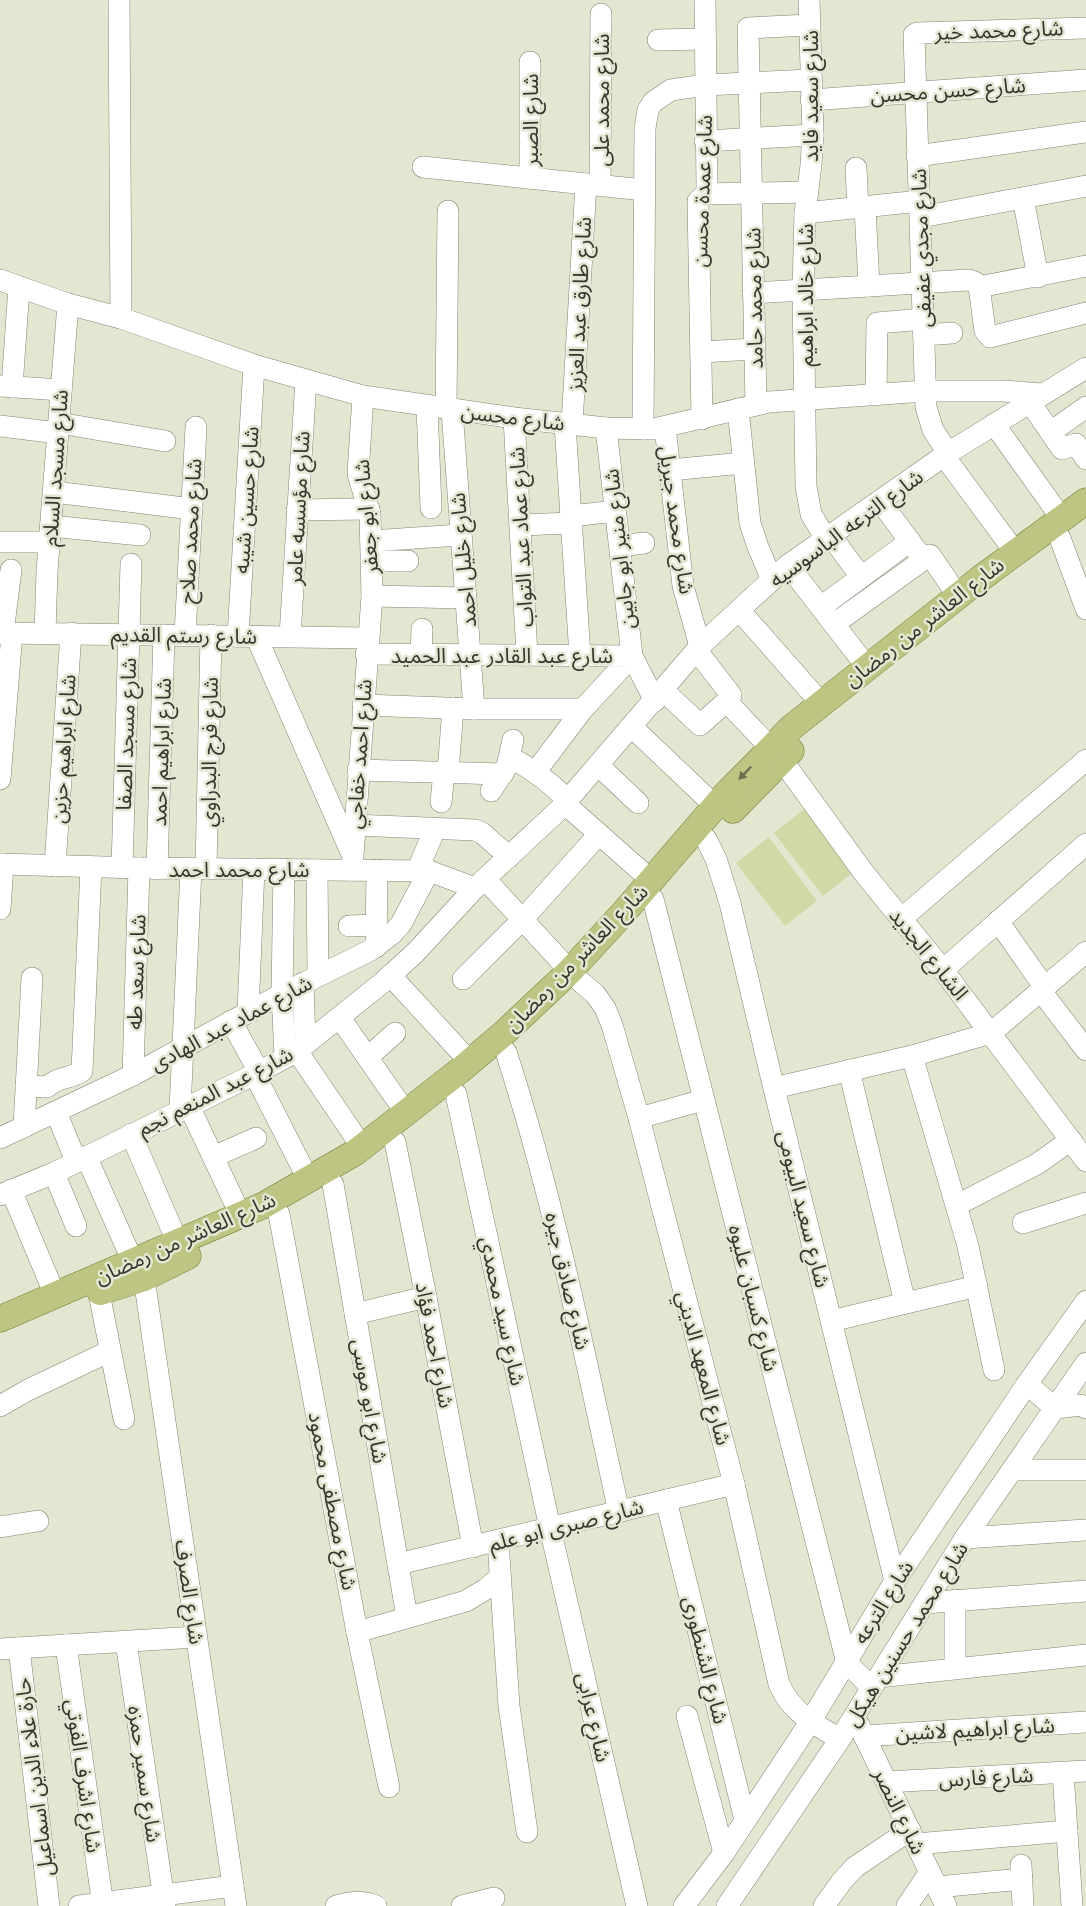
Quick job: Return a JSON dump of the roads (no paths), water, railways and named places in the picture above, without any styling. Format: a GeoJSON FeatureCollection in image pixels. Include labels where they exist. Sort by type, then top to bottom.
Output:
{"type":"FeatureCollection","features":[{"type":"Feature","properties":{"kind":"main road","name":"شارع العاشر من رمضان"},"geometry":{"type":"LineString","coordinates":[[0,1334],[99,1293],[241,1216],[321,1182],[395,1143],[506,1052],[652,890],[715,806],[776,754],[826,718],[985,585],[1069,525],[1086,501]]}},
{"type":"Feature","properties":{"kind":"main road","name":"شارع العاشر من رمضان"},"geometry":{"type":"LineString","coordinates":[[652,890],[706,839],[820,702],[958,596],[985,585],[1015,552],[1069,525]]}},
{"type":"Feature","properties":{"kind":"main road","name":"شارع العاشر من رمضان"},"geometry":{"type":"LineString","coordinates":[[181,1250],[279,1214],[575,977]]}},
{"type":"Feature","properties":{"kind":"main road","name":"شارع العاشر من رمضان"},"geometry":{"type":"LineString","coordinates":[[0,1319],[56,1294],[139,1270]]}},
{"type":"Feature","properties":{"kind":"street"},"geometry":{"type":"LineString","coordinates":[[119,0],[121,318]]}},
{"type":"Feature","properties":{"kind":"street","name":"شارع عمدة محسن"},"geometry":{"type":"LineString","coordinates":[[702,419],[698,201],[705,194],[705,0]]}},
{"type":"Feature","properties":{"kind":"street","name":"شارع سعيد فايد"},"geometry":{"type":"LineString","coordinates":[[807,192],[813,135],[809,0]]}},
{"type":"Feature","properties":{"kind":"street","name":"شارع محمد على"},"geometry":{"type":"LineString","coordinates":[[593,185],[601,14]]}},
{"type":"Feature","properties":{"kind":"street","name":"شارع محمد حامد"},"geometry":{"type":"LineString","coordinates":[[772,580],[752,529],[743,463],[754,349],[748,28],[809,25]]}},
{"type":"Feature","properties":{"kind":"street","name":"شارع محمد خير"},"geometry":{"type":"LineString","coordinates":[[914,37],[917,33],[1086,28]]}},
{"type":"Feature","properties":{"kind":"street","name":"شارع مجدي عفيفى"},"geometry":{"type":"LineString","coordinates":[[914,37],[926,407],[931,425],[946,455],[1015,552]]}},
{"type":"Feature","properties":{"kind":"street"},"geometry":{"type":"LineString","coordinates":[[658,40],[705,39]]}},
{"type":"Feature","properties":{"kind":"street","name":"شارع الصبر"},"geometry":{"type":"LineString","coordinates":[[530,62],[530,178]]}},
{"type":"Feature","properties":{"kind":"street","name":"شارع حسن محسن"},"geometry":{"type":"LineString","coordinates":[[643,429],[645,128],[648,110],[653,102],[670,90],[705,85],[749,83],[811,90],[915,93],[1086,80]]}},
{"type":"Feature","properties":{"kind":"street"},"geometry":{"type":"LineString","coordinates":[[917,156],[1086,132]]}},
{"type":"Feature","properties":{"kind":"street"},"geometry":{"type":"LineString","coordinates":[[705,141],[813,135]]}},
{"type":"Feature","properties":{"kind":"street"},"geometry":{"type":"LineString","coordinates":[[423,167],[644,190]]}},
{"type":"Feature","properties":{"kind":"street"},"geometry":{"type":"LineString","coordinates":[[856,168],[869,286]]}},
{"type":"Feature","properties":{"kind":"street","name":"شارع طارق عبد العزيز"},"geometry":{"type":"LineString","coordinates":[[580,656],[571,520],[568,424],[593,185]]}},
{"type":"Feature","properties":{"kind":"street"},"geometry":{"type":"LineString","coordinates":[[805,213],[861,207],[920,209],[1023,198],[1086,186]]}},
{"type":"Feature","properties":{"kind":"street"},"geometry":{"type":"LineString","coordinates":[[705,194],[807,192]]}},
{"type":"Feature","properties":{"kind":"street","name":"شارع خالد ابراهيم"},"geometry":{"type":"LineString","coordinates":[[807,192],[803,290],[807,500],[811,514],[861,577]]}},
{"type":"Feature","properties":{"kind":"street"},"geometry":{"type":"LineString","coordinates":[[1023,198],[1038,277]]}},
{"type":"Feature","properties":{"kind":"street"},"geometry":{"type":"LineString","coordinates":[[431,508],[442,408],[448,211]]}},
{"type":"Feature","properties":{"kind":"street"},"geometry":{"type":"LineString","coordinates":[[979,286],[1038,277],[1086,266]]}},
{"type":"Feature","properties":{"kind":"street"},"geometry":{"type":"LineString","coordinates":[[753,293],[972,280],[979,286],[985,331],[990,337],[1086,313]]}},
{"type":"Feature","properties":{"kind":"street"},"geometry":{"type":"LineString","coordinates":[[10,283],[6,387],[60,390]]}},
{"type":"Feature","properties":{"kind":"street","name":"شارع محسن"},"geometry":{"type":"LineString","coordinates":[[10,283],[68,304],[121,318],[254,365],[363,396],[514,418],[606,428],[643,429],[665,428],[747,406],[805,399],[925,391],[993,391],[1036,398]]}},
{"type":"Feature","properties":{"kind":"street","name":"شارع مسجد السلام"},"geometry":{"type":"LineString","coordinates":[[45,632],[47,571],[68,304]]}},
{"type":"Feature","properties":{"kind":"street"},"geometry":{"type":"LineString","coordinates":[[876,394],[877,323],[924,327],[952,333]]}},
{"type":"Feature","properties":{"kind":"street"},"geometry":{"type":"LineString","coordinates":[[701,352],[754,349]]}},
{"type":"Feature","properties":{"kind":"street","name":"شارع حسين شيبه"},"geometry":{"type":"LineString","coordinates":[[247,636],[254,365]]}},
{"type":"Feature","properties":{"kind":"street","name":"شارع الترعه الباسوسيه"},"geometry":{"type":"LineString","coordinates":[[480,884],[566,802],[699,649],[788,565],[946,455],[1086,368]]}},
{"type":"Feature","properties":{"kind":"street","name":"شارع مؤسسه عامر"},"geometry":{"type":"LineString","coordinates":[[290,636],[306,380]]}},
{"type":"Feature","properties":{"kind":"street","name":"شارع ابو جعفر"},"geometry":{"type":"LineString","coordinates":[[363,396],[358,474],[369,509],[372,551],[372,596],[367,646]]}},
{"type":"Feature","properties":{"kind":"street"},"geometry":{"type":"LineString","coordinates":[[1036,398],[1051,432],[1062,449],[1076,444],[1086,459]]}},
{"type":"Feature","properties":{"kind":"street"},"geometry":{"type":"LineString","coordinates":[[1051,432],[1086,407]]}},
{"type":"Feature","properties":{"kind":"street","name":"شارع خليل احمد"},"geometry":{"type":"LineString","coordinates":[[441,802],[446,772],[464,709],[470,655],[460,535],[442,408]]}},
{"type":"Feature","properties":{"kind":"street","name":"شارع عماد عبد التواب"},"geometry":{"type":"LineString","coordinates":[[514,418],[527,655]]}},
{"type":"Feature","properties":{"kind":"street"},"geometry":{"type":"LineString","coordinates":[[994,424],[1069,525],[1086,609]]}},
{"type":"Feature","properties":{"kind":"street"},"geometry":{"type":"LineString","coordinates":[[0,426],[58,428],[165,441]]}},
{"type":"Feature","properties":{"kind":"street","name":"شارع محمد صلاح"},"geometry":{"type":"LineString","coordinates":[[174,634],[192,509],[196,427]]}},
{"type":"Feature","properties":{"kind":"street","name":"شارع منير ابو جابين"},"geometry":{"type":"LineString","coordinates":[[606,428],[632,656],[659,696]]}},
{"type":"Feature","properties":{"kind":"street","name":"شارع محمد جبريل"},"geometry":{"type":"LineString","coordinates":[[665,428],[683,586],[699,649]]}},
{"type":"Feature","properties":{"kind":"street"},"geometry":{"type":"LineString","coordinates":[[670,470],[743,463]]}},
{"type":"Feature","properties":{"kind":"street"},"geometry":{"type":"LineString","coordinates":[[54,492],[192,509]]}},
{"type":"Feature","properties":{"kind":"street"},"geometry":{"type":"LineString","coordinates":[[880,501],[923,558]]}},
{"type":"Feature","properties":{"kind":"street"},"geometry":{"type":"LineString","coordinates":[[297,510],[369,509]]}},
{"type":"Feature","properties":{"kind":"street"},"geometry":{"type":"LineString","coordinates":[[521,525],[571,520],[616,512]]}},
{"type":"Feature","properties":{"kind":"street"},"geometry":{"type":"LineString","coordinates":[[0,542],[50,534],[140,535]]}},
{"type":"Feature","properties":{"kind":"street"},"geometry":{"type":"LineString","coordinates":[[372,551],[460,535]]}},
{"type":"Feature","properties":{"kind":"street"},"geometry":{"type":"LineString","coordinates":[[820,607],[910,541]]}},
{"type":"Feature","properties":{"kind":"street"},"geometry":{"type":"LineString","coordinates":[[621,546],[644,543]]}},
{"type":"Feature","properties":{"kind":"street"},"geometry":{"type":"LineString","coordinates":[[372,551],[408,561]]}},
{"type":"Feature","properties":{"kind":"street"},"geometry":{"type":"LineString","coordinates":[[834,624],[930,555],[958,596]]}},
{"type":"Feature","properties":{"kind":"street","name":"شارع مسجد الصفا"},"geometry":{"type":"LineString","coordinates":[[131,564],[129,634],[140,868]]}},
{"type":"Feature","properties":{"kind":"street"},"geometry":{"type":"LineString","coordinates":[[788,565],[867,667]]}},
{"type":"Feature","properties":{"kind":"street"},"geometry":{"type":"LineString","coordinates":[[1,766],[5,570],[47,571]]}},
{"type":"Feature","properties":{"kind":"street"},"geometry":{"type":"LineString","coordinates":[[372,596],[466,598]]}},
{"type":"Feature","properties":{"kind":"street"},"geometry":{"type":"LineString","coordinates":[[740,611],[820,702]]}},
{"type":"Feature","properties":{"kind":"street"},"geometry":{"type":"LineString","coordinates":[[421,655],[422,629]]}},
{"type":"Feature","properties":{"kind":"street","name":"شارع رستم القديم"},"geometry":{"type":"LineString","coordinates":[[5,633],[290,636],[367,646]]}},
{"type":"Feature","properties":{"kind":"street","name":"شارع ابراهيم حزين"},"geometry":{"type":"LineString","coordinates":[[55,866],[71,633]]}},
{"type":"Feature","properties":{"kind":"street","name":"شارع ابراهيم احمد"},"geometry":{"type":"LineString","coordinates":[[140,868],[174,634]]}},
{"type":"Feature","properties":{"kind":"street","name":"شارع فرج البدراوي"},"geometry":{"type":"LineString","coordinates":[[184,1108],[183,1048],[198,869],[211,635]]}},
{"type":"Feature","properties":{"kind":"street"},"geometry":{"type":"LineString","coordinates":[[247,636],[352,863]]}},
{"type":"Feature","properties":{"kind":"street","name":"شارع عبد القادر عبد الحميد"},"geometry":{"type":"LineString","coordinates":[[367,646],[421,655],[632,656]]}},
{"type":"Feature","properties":{"kind":"street","name":"شارع احمد خفاجي"},"geometry":{"type":"LineString","coordinates":[[352,863],[367,646]]}},
{"type":"Feature","properties":{"kind":"street"},"geometry":{"type":"LineString","coordinates":[[659,696],[700,724],[727,701],[731,695],[699,649]]}},
{"type":"Feature","properties":{"kind":"street","name":"شارع عبد القادر عبد الحميد"},"geometry":{"type":"LineString","coordinates":[[536,771],[582,709],[632,656]]}},
{"type":"Feature","properties":{"kind":"street","name":"الشارع الجديد"},"geometry":{"type":"LineString","coordinates":[[727,701],[776,754],[860,867],[991,1033],[1086,1161]]}},
{"type":"Feature","properties":{"kind":"street"},"geometry":{"type":"LineString","coordinates":[[363,705],[464,709],[582,709]]}},
{"type":"Feature","properties":{"kind":"street"},"geometry":{"type":"LineString","coordinates":[[632,727],[715,806]]}},
{"type":"Feature","properties":{"kind":"street"},"geometry":{"type":"LineString","coordinates":[[901,919],[1086,760]]}},
{"type":"Feature","properties":{"kind":"street"},"geometry":{"type":"LineString","coordinates":[[358,770],[446,772],[504,766],[536,771],[555,787],[566,802],[652,890]]}},
{"type":"Feature","properties":{"kind":"street"},"geometry":{"type":"LineString","coordinates":[[599,766],[638,803]]}},
{"type":"Feature","properties":{"kind":"street"},"geometry":{"type":"LineString","coordinates":[[354,825],[479,831],[509,857]]}},
{"type":"Feature","properties":{"kind":"street","name":"شارع عماد عبد الهادى"},"geometry":{"type":"LineString","coordinates":[[0,1138],[133,1075],[282,994],[376,947],[401,924],[423,871],[435,828]]}},
{"type":"Feature","properties":{"kind":"street"},"geometry":{"type":"LineString","coordinates":[[463,979],[522,921],[599,834]]}},
{"type":"Feature","properties":{"kind":"street","name":"شارع سعيد البيومى"},"geometry":{"type":"LineString","coordinates":[[706,839],[716,860],[730,903],[895,1581]]}},
{"type":"Feature","properties":{"kind":"street"},"geometry":{"type":"LineString","coordinates":[[943,970],[1086,844]]}},
{"type":"Feature","properties":{"kind":"street","name":"شارع محمد احمد"},"geometry":{"type":"LineString","coordinates":[[2,864],[316,870],[352,863],[377,870],[423,871],[480,884],[522,921],[575,977]]}},
{"type":"Feature","properties":{"kind":"street"},"geometry":{"type":"LineString","coordinates":[[0,909],[2,864]]}},
{"type":"Feature","properties":{"kind":"street"},"geometry":{"type":"LineString","coordinates":[[26,1086],[47,1087],[55,1080],[78,1074],[82,1069],[92,867]]}},
{"type":"Feature","properties":{"kind":"street","name":"شارع سعد طه"},"geometry":{"type":"LineString","coordinates":[[133,1075],[140,868]]}},
{"type":"Feature","properties":{"kind":"street"},"geometry":{"type":"LineString","coordinates":[[240,1017],[254,869]]}},
{"type":"Feature","properties":{"kind":"street"},"geometry":{"type":"LineString","coordinates":[[284,869],[282,994],[296,1051],[362,1147]]}},
{"type":"Feature","properties":{"kind":"street"},"geometry":{"type":"LineString","coordinates":[[296,1051],[310,980],[316,870]]}},
{"type":"Feature","properties":{"kind":"street"},"geometry":{"type":"LineString","coordinates":[[376,947],[377,870]]}},
{"type":"Feature","properties":{"kind":"street","name":"شارع عبد المنعم نجم"},"geometry":{"type":"LineString","coordinates":[[5,1193],[54,1173],[257,1073],[296,1051],[340,1018],[415,953],[480,884]]}},
{"type":"Feature","properties":{"kind":"street","name":"شارع كسبان عليوه"},"geometry":{"type":"LineString","coordinates":[[652,890],[703,1100],[847,1663],[857,1676],[875,1683]]}},
{"type":"Feature","properties":{"kind":"street"},"geometry":{"type":"LineString","coordinates":[[998,921],[1086,1050]]}},
{"type":"Feature","properties":{"kind":"street"},"geometry":{"type":"LineString","coordinates":[[349,926],[376,925]]}},
{"type":"Feature","properties":{"kind":"street"},"geometry":{"type":"LineString","coordinates":[[774,1088],[912,1056],[991,1033],[1084,957]]}},
{"type":"Feature","properties":{"kind":"street"},"geometry":{"type":"LineString","coordinates":[[390,975],[470,1062]]}},
{"type":"Feature","properties":{"kind":"street","name":"شارع المعهد الديني"},"geometry":{"type":"LineString","coordinates":[[575,977],[595,994],[605,1008],[639,1118],[734,1484],[779,1684],[791,1704],[810,1722],[840,1739]]}},
{"type":"Feature","properties":{"kind":"street"},"geometry":{"type":"LineString","coordinates":[[24,1127],[32,978]]}},
{"type":"Feature","properties":{"kind":"street","name":"شارع ابو موسى"},"geometry":{"type":"LineString","coordinates":[[240,1017],[257,1073],[321,1182],[355,1314],[407,1617]]}},
{"type":"Feature","properties":{"kind":"street"},"geometry":{"type":"LineString","coordinates":[[340,1018],[406,1113]]}},
{"type":"Feature","properties":{"kind":"street"},"geometry":{"type":"LineString","coordinates":[[368,1057],[395,1033]]}},
{"type":"Feature","properties":{"kind":"street","name":"شارع صادق جيره"},"geometry":{"type":"LineString","coordinates":[[506,1052],[540,1162],[559,1238],[619,1512]]}},
{"type":"Feature","properties":{"kind":"street"},"geometry":{"type":"LineString","coordinates":[[912,1056],[957,1205],[977,1286],[994,1371]]}},
{"type":"Feature","properties":{"kind":"street"},"geometry":{"type":"LineString","coordinates":[[849,1070],[905,1304]]}},
{"type":"Feature","properties":{"kind":"street","name":"شارع سيد محمدي"},"geometry":{"type":"LineString","coordinates":[[456,1094],[550,1528]]}},
{"type":"Feature","properties":{"kind":"street"},"geometry":{"type":"LineString","coordinates":[[639,1118],[703,1100]]}},
{"type":"Feature","properties":{"kind":"street"},"geometry":{"type":"LineString","coordinates":[[184,1108],[213,1157],[241,1216]]}},
{"type":"Feature","properties":{"kind":"street","name":"شارع الصرف"},"geometry":{"type":"LineString","coordinates":[[56,1112],[139,1270],[234,1896]]}},
{"type":"Feature","properties":{"kind":"street"},"geometry":{"type":"LineString","coordinates":[[131,1134],[181,1250]]}},
{"type":"Feature","properties":{"kind":"street"},"geometry":{"type":"LineString","coordinates":[[213,1157],[256,1138]]}},
{"type":"Feature","properties":{"kind":"street"},"geometry":{"type":"LineString","coordinates":[[957,1205],[1037,1164],[1071,1140]]}},
{"type":"Feature","properties":{"kind":"street","name":"شارع احمد فؤاد"},"geometry":{"type":"LineString","coordinates":[[395,1143],[473,1547]]}},
{"type":"Feature","properties":{"kind":"street"},"geometry":{"type":"LineString","coordinates":[[54,1173],[76,1226]]}},
{"type":"Feature","properties":{"kind":"street"},"geometry":{"type":"LineString","coordinates":[[5,1193],[56,1294]]}},
{"type":"Feature","properties":{"kind":"street"},"geometry":{"type":"LineString","coordinates":[[1023,1223],[1086,1203]]}},
{"type":"Feature","properties":{"kind":"street","name":"شارع مصطفى محمود"},"geometry":{"type":"LineString","coordinates":[[279,1214],[357,1632],[389,1787]]}},
{"type":"Feature","properties":{"kind":"street"},"geometry":{"type":"LineString","coordinates":[[831,1321],[977,1286]]}},
{"type":"Feature","properties":{"kind":"street"},"geometry":{"type":"LineString","coordinates":[[99,1293],[124,1419]]}},
{"type":"Feature","properties":{"kind":"street"},"geometry":{"type":"LineString","coordinates":[[355,1314],[426,1297]]}},
{"type":"Feature","properties":{"kind":"street","name":"شارع الترعه"},"geometry":{"type":"LineString","coordinates":[[684,1906],[728,1847],[810,1722],[895,1581],[1027,1384],[1086,1301]]}},
{"type":"Feature","properties":{"kind":"street"},"geometry":{"type":"LineString","coordinates":[[0,1406],[110,1351]]}},
{"type":"Feature","properties":{"kind":"street","name":"شارع محمد حسنين هيكل"},"geometry":{"type":"LineString","coordinates":[[727,1906],[855,1716],[966,1538],[1083,1371]]}},
{"type":"Feature","properties":{"kind":"street"},"geometry":{"type":"LineString","coordinates":[[1027,1384],[1055,1408],[1081,1405],[1086,1407]]}},
{"type":"Feature","properties":{"kind":"street"},"geometry":{"type":"LineString","coordinates":[[1012,1470],[1086,1470]]}},
{"type":"Feature","properties":{"kind":"street","name":"شارع صبرى ابو علم"},"geometry":{"type":"LineString","coordinates":[[398,1564],[734,1484]]}},
{"type":"Feature","properties":{"kind":"street","name":"شارع الشنطورى"},"geometry":{"type":"LineString","coordinates":[[666,1500],[745,1820]]}},
{"type":"Feature","properties":{"kind":"street"},"geometry":{"type":"LineString","coordinates":[[0,1527],[38,1521]]}},
{"type":"Feature","properties":{"kind":"street","name":"شارع عرابى"},"geometry":{"type":"LineString","coordinates":[[550,1528],[637,1906]]}},
{"type":"Feature","properties":{"kind":"street"},"geometry":{"type":"LineString","coordinates":[[966,1538],[1086,1530]]}},
{"type":"Feature","properties":{"kind":"street"},"geometry":{"type":"LineString","coordinates":[[498,1541],[509,1706],[527,1832]]}},
{"type":"Feature","properties":{"kind":"street"},"geometry":{"type":"LineString","coordinates":[[357,1632],[466,1601],[500,1577]]}},
{"type":"Feature","properties":{"kind":"street"},"geometry":{"type":"LineString","coordinates":[[925,1603],[1086,1591]]}},
{"type":"Feature","properties":{"kind":"street"},"geometry":{"type":"LineString","coordinates":[[955,1600],[956,1668]]}},
{"type":"Feature","properties":{"kind":"street"},"geometry":{"type":"LineString","coordinates":[[9,1648],[196,1638]]}},
{"type":"Feature","properties":{"kind":"street","name":"شارع سمير حمزه"},"geometry":{"type":"LineString","coordinates":[[126,1642],[164,1900]]}},
{"type":"Feature","properties":{"kind":"street","name":"شارع اشرف الفوتي"},"geometry":{"type":"LineString","coordinates":[[66,1645],[103,1904]]}},
{"type":"Feature","properties":{"kind":"street","name":"حارة علاء الدين اسماعيل"},"geometry":{"type":"LineString","coordinates":[[9,1648],[49,1906]]}},
{"type":"Feature","properties":{"kind":"street"},"geometry":{"type":"LineString","coordinates":[[875,1683],[956,1668],[1086,1655]]}},
{"type":"Feature","properties":{"kind":"street"},"geometry":{"type":"LineString","coordinates":[[687,1716],[728,1847],[758,1859]]}},
{"type":"Feature","properties":{"kind":"street","name":"شارع النصر"},"geometry":{"type":"LineString","coordinates":[[855,1716],[938,1888]]}},
{"type":"Feature","properties":{"kind":"street","name":"شارع ابراهيم لاشين"},"geometry":{"type":"LineString","coordinates":[[864,1736],[1086,1722]]}},
{"type":"Feature","properties":{"kind":"street","name":"شارع فارس"},"geometry":{"type":"LineString","coordinates":[[887,1782],[1086,1771]]}},
{"type":"Feature","properties":{"kind":"street"},"geometry":{"type":"LineString","coordinates":[[1063,1773],[1072,1906]]}},
{"type":"Feature","properties":{"kind":"street"},"geometry":{"type":"LineString","coordinates":[[824,1906],[855,1867],[913,1837],[1067,1831]]}},
{"type":"Feature","properties":{"kind":"street"},"geometry":{"type":"LineString","coordinates":[[907,1906],[938,1888],[1021,1872],[1023,1906]]}},
{"type":"Feature","properties":{"kind":"street"},"geometry":{"type":"LineString","coordinates":[[80,1906],[234,1896]]}},
{"type":"Feature","properties":{"kind":"street"},"geometry":{"type":"LineString","coordinates":[[462,1906],[494,1898]]}},
{"type":"Feature","properties":{"kind":"street"},"geometry":{"type":"LineString","coordinates":[[336,1906],[354,1902],[376,1906]]}}]}
